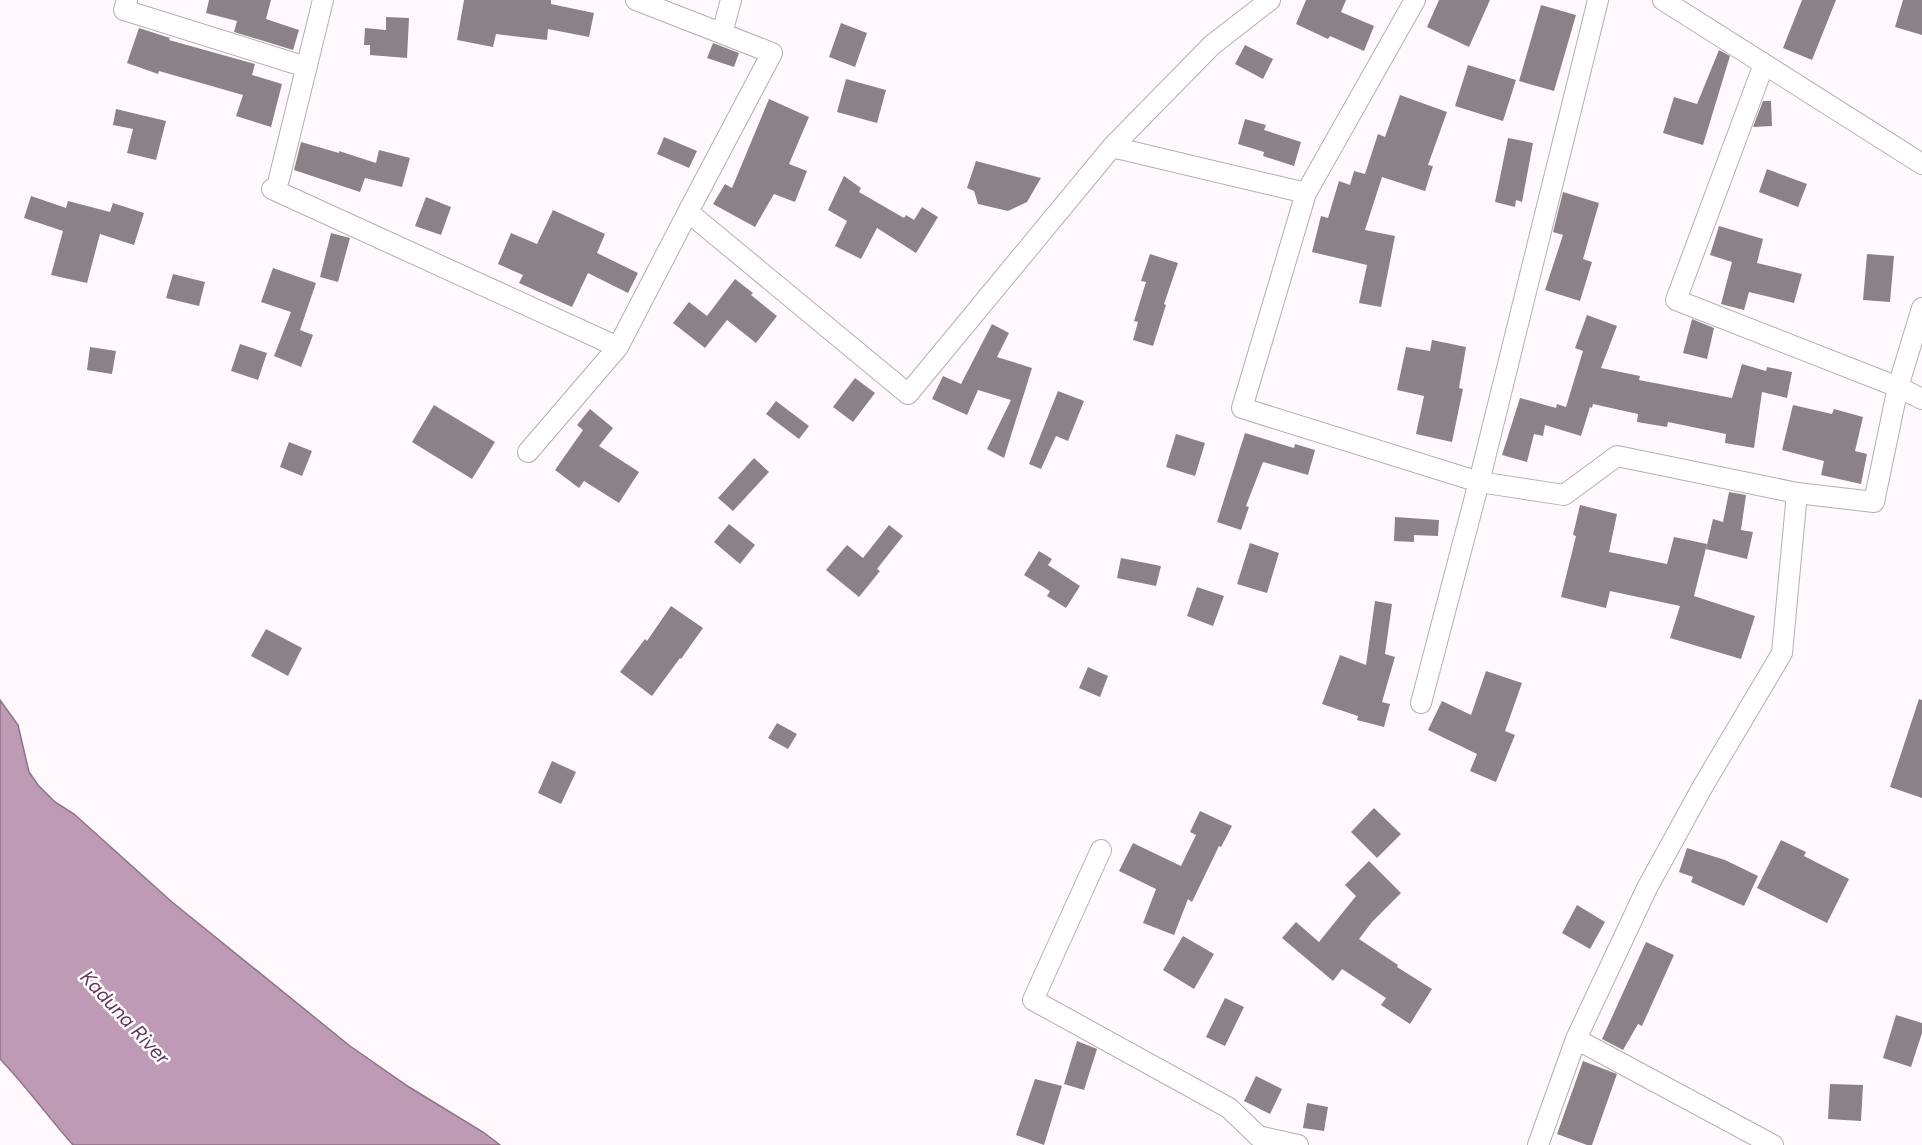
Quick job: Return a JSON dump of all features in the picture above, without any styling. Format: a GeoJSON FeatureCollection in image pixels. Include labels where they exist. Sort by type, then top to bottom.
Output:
{"type":"FeatureCollection","features":[{"type":"Feature","properties":{"kind":"street"},"geometry":{"type":"LineString","coordinates":[[127,0],[124,10],[306,67]]}},
{"type":"Feature","properties":{"kind":"street"},"geometry":{"type":"LineString","coordinates":[[323,0],[275,184],[618,347]]}},
{"type":"Feature","properties":{"kind":"street"},"geometry":{"type":"LineString","coordinates":[[528,452],[618,347],[772,53],[636,0]]}},
{"type":"Feature","properties":{"kind":"street"},"geometry":{"type":"LineString","coordinates":[[722,33],[731,0]]}},
{"type":"Feature","properties":{"kind":"street"},"geometry":{"type":"LineString","coordinates":[[688,212],[908,394],[1112,147],[1212,45],[1270,0]]}},
{"type":"Feature","properties":{"kind":"street"},"geometry":{"type":"LineString","coordinates":[[1415,0],[1306,193],[1242,408],[1479,482],[1564,495],[1617,456],[1797,493],[1874,502],[1898,387],[1922,308]]}},
{"type":"Feature","properties":{"kind":"street"},"geometry":{"type":"LineString","coordinates":[[1421,703],[1479,482],[1598,0]]}},
{"type":"Feature","properties":{"kind":"street"},"geometry":{"type":"LineString","coordinates":[[1663,0],[1922,164]]}},
{"type":"Feature","properties":{"kind":"street"},"geometry":{"type":"LineString","coordinates":[[1764,64],[1676,300],[1898,387],[1922,399]]}},
{"type":"Feature","properties":{"kind":"street"},"geometry":{"type":"LineString","coordinates":[[1112,147],[1306,193]]}},
{"type":"Feature","properties":{"kind":"street"},"geometry":{"type":"LineString","coordinates":[[1538,1145],[1576,1039],[1647,888],[1703,786],[1782,653],[1797,493]]}},
{"type":"Feature","properties":{"kind":"street"},"geometry":{"type":"LineString","coordinates":[[1101,850],[1033,1000],[1229,1108],[1258,1136],[1298,1145]]}},
{"type":"Feature","properties":{"kind":"street"},"geometry":{"type":"LineString","coordinates":[[1576,1039],[1773,1145]]}},
{"type":"Feature","properties":{"kind":"water","name":"Kaduna River"},"geometry":{"type":"Polygon","coordinates":[[[0,700],[18,725],[29,772],[55,802],[74,814],[172,902],[350,1046],[500,1145],[73,1145],[0,1059],[0,700]]]}},
{"type":"Feature","properties":{"kind":"building"},"geometry":{"type":"Polygon","coordinates":[[[209,0],[271,0],[266,19],[299,30],[293,50],[234,32],[237,21],[206,13],[209,0]]]}},
{"type":"Feature","properties":{"kind":"building"},"geometry":{"type":"Polygon","coordinates":[[[464,0],[551,0],[551,4],[594,13],[589,37],[548,29],[547,40],[496,34],[493,47],[457,40],[464,0]]]}},
{"type":"Feature","properties":{"kind":"building"},"geometry":{"type":"Polygon","coordinates":[[[1306,0],[1346,0],[1341,12],[1374,26],[1364,51],[1330,36],[1328,39],[1296,24],[1306,0]]]}},
{"type":"Feature","properties":{"kind":"building"},"geometry":{"type":"Polygon","coordinates":[[[1439,0],[1490,0],[1469,47],[1427,27],[1439,0]]]}},
{"type":"Feature","properties":{"kind":"building"},"geometry":{"type":"Polygon","coordinates":[[[1802,0],[1836,0],[1812,60],[1783,48],[1802,0]]]}},
{"type":"Feature","properties":{"kind":"building"},"geometry":{"type":"Polygon","coordinates":[[[1903,0],[1922,0],[1922,35],[1895,27],[1903,0]]]}},
{"type":"Feature","properties":{"kind":"building"},"geometry":{"type":"Polygon","coordinates":[[[1541,5],[1576,15],[1554,91],[1519,81],[1541,5]]]}},
{"type":"Feature","properties":{"kind":"building"},"geometry":{"type":"Polygon","coordinates":[[[386,17],[409,18],[407,58],[370,55],[370,45],[364,45],[365,28],[386,30],[386,17]]]}},
{"type":"Feature","properties":{"kind":"building"},"geometry":{"type":"Polygon","coordinates":[[[841,23],[867,33],[855,67],[829,57],[841,23]]]}},
{"type":"Feature","properties":{"kind":"building"},"geometry":{"type":"Polygon","coordinates":[[[139,28],[170,38],[169,40],[255,64],[252,75],[282,84],[271,127],[236,116],[243,95],[159,71],[158,74],[127,63],[139,28]]]}},
{"type":"Feature","properties":{"kind":"building"},"geometry":{"type":"Polygon","coordinates":[[[713,43],[739,53],[734,67],[707,58],[713,43]]]}},
{"type":"Feature","properties":{"kind":"building"},"geometry":{"type":"Polygon","coordinates":[[[1245,45],[1273,59],[1263,79],[1235,64],[1245,45]]]}},
{"type":"Feature","properties":{"kind":"building"},"geometry":{"type":"Polygon","coordinates":[[[1719,50],[1730,56],[1703,145],[1663,133],[1674,97],[1697,104],[1719,50]]]}},
{"type":"Feature","properties":{"kind":"building"},"geometry":{"type":"Polygon","coordinates":[[[1468,65],[1516,80],[1503,121],[1455,106],[1468,65]]]}},
{"type":"Feature","properties":{"kind":"building"},"geometry":{"type":"Polygon","coordinates":[[[846,79],[886,90],[877,123],[837,112],[846,79]]]}},
{"type":"Feature","properties":{"kind":"building"},"geometry":{"type":"Polygon","coordinates":[[[1400,95],[1447,112],[1428,165],[1433,166],[1425,191],[1382,177],[1365,230],[1395,236],[1381,307],[1359,303],[1367,265],[1312,252],[1321,216],[1328,218],[1339,181],[1350,185],[1354,171],[1365,174],[1378,134],[1385,137],[1400,95]]]}},
{"type":"Feature","properties":{"kind":"building"},"geometry":{"type":"Polygon","coordinates":[[[769,99],[809,117],[789,164],[807,171],[795,202],[774,194],[755,227],[713,204],[725,184],[732,188],[769,99]]]}},
{"type":"Feature","properties":{"kind":"building"},"geometry":{"type":"Polygon","coordinates":[[[1763,101],[1771,101],[1772,126],[1753,127],[1763,101]]]}},
{"type":"Feature","properties":{"kind":"building"},"geometry":{"type":"Polygon","coordinates":[[[116,109],[166,121],[156,160],[127,153],[133,129],[113,125],[116,109]]]}},
{"type":"Feature","properties":{"kind":"building"},"geometry":{"type":"Polygon","coordinates":[[[1245,119],[1266,125],[1264,130],[1301,142],[1294,166],[1263,156],[1264,152],[1238,144],[1245,119]]]}},
{"type":"Feature","properties":{"kind":"building"},"geometry":{"type":"Polygon","coordinates":[[[664,137],[697,151],[689,168],[657,154],[664,137]]]}},
{"type":"Feature","properties":{"kind":"building"},"geometry":{"type":"Polygon","coordinates":[[[1508,138],[1533,143],[1522,202],[1516,200],[1515,207],[1495,202],[1508,138]]]}},
{"type":"Feature","properties":{"kind":"building"},"geometry":{"type":"Polygon","coordinates":[[[301,142],[376,163],[379,150],[410,158],[402,187],[365,178],[360,192],[294,170],[301,142]]]}},
{"type":"Feature","properties":{"kind":"building"},"geometry":{"type":"Polygon","coordinates":[[[976,161],[1041,178],[1027,202],[1008,211],[978,204],[974,191],[967,188],[976,161]]]}},
{"type":"Feature","properties":{"kind":"building"},"geometry":{"type":"Polygon","coordinates":[[[1767,169],[1807,184],[1798,207],[1759,192],[1767,169]]]}},
{"type":"Feature","properties":{"kind":"building"},"geometry":{"type":"Polygon","coordinates":[[[844,176],[861,188],[859,192],[904,218],[906,215],[914,220],[922,207],[938,217],[916,253],[877,228],[861,259],[835,246],[847,221],[828,210],[844,176]]]}},
{"type":"Feature","properties":{"kind":"building"},"geometry":{"type":"Polygon","coordinates":[[[1563,192],[1599,203],[1583,259],[1592,262],[1580,301],[1545,290],[1563,235],[1553,232],[1563,192]]]}},
{"type":"Feature","properties":{"kind":"building"},"geometry":{"type":"Polygon","coordinates":[[[31,196],[66,208],[68,201],[110,212],[113,203],[144,213],[134,245],[100,234],[87,283],[51,275],[63,231],[24,218],[31,196]]]}},
{"type":"Feature","properties":{"kind":"building"},"geometry":{"type":"Polygon","coordinates":[[[426,197],[451,207],[441,235],[415,226],[426,197]]]}},
{"type":"Feature","properties":{"kind":"building"},"geometry":{"type":"Polygon","coordinates":[[[553,210],[605,234],[597,253],[638,273],[628,293],[588,273],[572,307],[519,283],[523,275],[498,264],[511,233],[537,244],[553,210]]]}},
{"type":"Feature","properties":{"kind":"building"},"geometry":{"type":"Polygon","coordinates":[[[1719,226],[1763,239],[1757,263],[1802,274],[1794,303],[1749,292],[1744,310],[1721,304],[1732,262],[1710,255],[1719,226]]]}},
{"type":"Feature","properties":{"kind":"building"},"geometry":{"type":"Polygon","coordinates":[[[331,233],[350,238],[338,282],[320,277],[331,233]]]}},
{"type":"Feature","properties":{"kind":"building"},"geometry":{"type":"Polygon","coordinates":[[[1150,254],[1178,263],[1153,346],[1133,340],[1138,322],[1134,321],[1146,282],[1141,281],[1150,254]]]}},
{"type":"Feature","properties":{"kind":"building"},"geometry":{"type":"Polygon","coordinates":[[[1867,254],[1894,256],[1890,302],[1863,300],[1867,254]]]}},
{"type":"Feature","properties":{"kind":"building"},"geometry":{"type":"Polygon","coordinates":[[[273,268],[316,283],[300,330],[313,335],[301,367],[274,356],[291,312],[261,302],[273,268]]]}},
{"type":"Feature","properties":{"kind":"building"},"geometry":{"type":"Polygon","coordinates":[[[173,274],[205,282],[199,306],[166,298],[173,274]]]}},
{"type":"Feature","properties":{"kind":"building"},"geometry":{"type":"Polygon","coordinates":[[[735,279],[777,316],[756,343],[727,320],[705,348],[673,323],[689,302],[707,316],[735,279]]]}},
{"type":"Feature","properties":{"kind":"building"},"geometry":{"type":"Polygon","coordinates":[[[1587,315],[1617,326],[1601,368],[1640,376],[1639,380],[1732,398],[1742,364],[1766,371],[1767,367],[1792,372],[1787,398],[1762,392],[1754,448],[1725,443],[1726,434],[1668,422],[1667,427],[1637,422],[1638,414],[1593,404],[1581,436],[1545,425],[1543,436],[1534,434],[1527,462],[1502,455],[1520,398],[1556,408],[1557,404],[1566,407],[1583,351],[1575,348],[1587,315]]]}},
{"type":"Feature","properties":{"kind":"building"},"geometry":{"type":"Polygon","coordinates":[[[1692,319],[1714,328],[1707,359],[1683,353],[1692,319]]]}},
{"type":"Feature","properties":{"kind":"building"},"geometry":{"type":"Polygon","coordinates":[[[992,324],[1009,333],[997,357],[1032,368],[1004,458],[987,449],[1011,400],[978,390],[967,415],[932,399],[943,376],[961,384],[992,324]]]}},
{"type":"Feature","properties":{"kind":"building"},"geometry":{"type":"Polygon","coordinates":[[[1432,340],[1466,347],[1459,388],[1463,389],[1452,442],[1416,434],[1424,396],[1397,390],[1406,347],[1430,351],[1432,340]]]}},
{"type":"Feature","properties":{"kind":"building"},"geometry":{"type":"Polygon","coordinates":[[[240,344],[267,353],[258,380],[231,371],[240,344]]]}},
{"type":"Feature","properties":{"kind":"building"},"geometry":{"type":"Polygon","coordinates":[[[90,347],[116,351],[112,374],[87,370],[90,347]]]}},
{"type":"Feature","properties":{"kind":"building"},"geometry":{"type":"Polygon","coordinates":[[[855,378],[875,393],[853,422],[833,407],[855,378]]]}},
{"type":"Feature","properties":{"kind":"building"},"geometry":{"type":"Polygon","coordinates":[[[1058,391],[1084,401],[1068,441],[1056,436],[1041,469],[1029,464],[1058,391]]]}},
{"type":"Feature","properties":{"kind":"building"},"geometry":{"type":"Polygon","coordinates":[[[776,401],[809,426],[799,439],[766,414],[776,401]]]}},
{"type":"Feature","properties":{"kind":"building"},"geometry":{"type":"Polygon","coordinates":[[[434,405],[495,442],[472,479],[412,442],[434,405]]]}},
{"type":"Feature","properties":{"kind":"building"},"geometry":{"type":"Polygon","coordinates":[[[1793,405],[1832,414],[1834,409],[1863,417],[1855,451],[1867,454],[1861,484],[1821,475],[1824,461],[1782,450],[1793,405]]]}},
{"type":"Feature","properties":{"kind":"building"},"geometry":{"type":"Polygon","coordinates":[[[590,409],[613,428],[599,446],[639,472],[619,503],[584,481],[579,488],[555,470],[583,430],[577,425],[590,409]]]}},
{"type":"Feature","properties":{"kind":"building"},"geometry":{"type":"Polygon","coordinates":[[[1245,433],[1294,448],[1295,444],[1315,450],[1308,475],[1263,462],[1246,506],[1249,507],[1241,530],[1217,522],[1245,433]]]}},
{"type":"Feature","properties":{"kind":"building"},"geometry":{"type":"Polygon","coordinates":[[[1176,434],[1205,443],[1195,476],[1166,467],[1176,434]]]}},
{"type":"Feature","properties":{"kind":"building"},"geometry":{"type":"Polygon","coordinates":[[[289,442],[312,451],[302,476],[280,467],[289,442]]]}},
{"type":"Feature","properties":{"kind":"building"},"geometry":{"type":"Polygon","coordinates":[[[754,458],[769,472],[733,511],[718,498],[754,458]]]}},
{"type":"Feature","properties":{"kind":"building"},"geometry":{"type":"Polygon","coordinates":[[[1729,492],[1746,495],[1741,530],[1753,532],[1747,559],[1706,549],[1713,519],[1723,522],[1729,492]]]}},
{"type":"Feature","properties":{"kind":"building"},"geometry":{"type":"Polygon","coordinates":[[[1580,505],[1617,514],[1609,552],[1667,564],[1674,537],[1707,544],[1694,596],[1755,616],[1741,659],[1670,638],[1680,606],[1610,591],[1606,608],[1561,597],[1576,536],[1573,535],[1580,505]]]}},
{"type":"Feature","properties":{"kind":"building"},"geometry":{"type":"Polygon","coordinates":[[[1395,517],[1439,520],[1438,536],[1414,535],[1414,542],[1394,541],[1395,517]]]}},
{"type":"Feature","properties":{"kind":"building"},"geometry":{"type":"Polygon","coordinates":[[[729,524],[755,545],[740,564],[714,542],[729,524]]]}},
{"type":"Feature","properties":{"kind":"building"},"geometry":{"type":"Polygon","coordinates":[[[889,525],[903,536],[877,569],[880,571],[859,597],[826,570],[847,545],[863,558],[889,525]]]}},
{"type":"Feature","properties":{"kind":"building"},"geometry":{"type":"Polygon","coordinates":[[[1250,543],[1279,553],[1267,593],[1237,584],[1250,543]]]}},
{"type":"Feature","properties":{"kind":"building"},"geometry":{"type":"Polygon","coordinates":[[[1039,551],[1052,559],[1048,565],[1080,586],[1066,608],[1047,596],[1050,591],[1024,575],[1039,551]]]}},
{"type":"Feature","properties":{"kind":"building"},"geometry":{"type":"Polygon","coordinates":[[[1121,558],[1161,566],[1156,586],[1117,578],[1121,558]]]}},
{"type":"Feature","properties":{"kind":"building"},"geometry":{"type":"Polygon","coordinates":[[[1197,587],[1224,596],[1213,626],[1187,616],[1197,587]]]}},
{"type":"Feature","properties":{"kind":"building"},"geometry":{"type":"Polygon","coordinates":[[[1375,601],[1392,604],[1385,654],[1395,657],[1382,702],[1390,704],[1384,727],[1357,720],[1358,716],[1322,704],[1340,655],[1366,665],[1375,601]]]}},
{"type":"Feature","properties":{"kind":"building"},"geometry":{"type":"Polygon","coordinates":[[[671,606],[703,628],[652,696],[620,672],[645,639],[647,641],[671,606]]]}},
{"type":"Feature","properties":{"kind":"building"},"geometry":{"type":"Polygon","coordinates":[[[266,629],[302,648],[288,676],[251,656],[266,629]]]}},
{"type":"Feature","properties":{"kind":"building"},"geometry":{"type":"Polygon","coordinates":[[[1088,667],[1108,676],[1100,697],[1079,688],[1088,667]]]}},
{"type":"Feature","properties":{"kind":"building"},"geometry":{"type":"Polygon","coordinates":[[[1486,671],[1522,683],[1505,731],[1515,735],[1496,782],[1470,771],[1477,754],[1428,730],[1442,701],[1471,715],[1486,671]]]}},
{"type":"Feature","properties":{"kind":"building"},"geometry":{"type":"Polygon","coordinates":[[[1919,699],[1922,700],[1922,798],[1890,787],[1919,699]]]}},
{"type":"Feature","properties":{"kind":"building"},"geometry":{"type":"Polygon","coordinates":[[[777,723],[797,734],[788,749],[768,738],[777,723]]]}},
{"type":"Feature","properties":{"kind":"building"},"geometry":{"type":"Polygon","coordinates":[[[552,761],[576,772],[561,804],[538,793],[552,761]]]}},
{"type":"Feature","properties":{"kind":"building"},"geometry":{"type":"Polygon","coordinates":[[[1374,808],[1401,834],[1377,858],[1351,832],[1374,808]]]}},
{"type":"Feature","properties":{"kind":"building"},"geometry":{"type":"Polygon","coordinates":[[[1200,811],[1232,826],[1221,847],[1219,846],[1192,902],[1188,899],[1174,935],[1143,923],[1156,889],[1119,871],[1133,843],[1181,866],[1196,835],[1190,832],[1200,811]]]}},
{"type":"Feature","properties":{"kind":"building"},"geometry":{"type":"Polygon","coordinates":[[[1781,840],[1806,852],[1804,856],[1849,879],[1827,923],[1757,888],[1781,840]]]}},
{"type":"Feature","properties":{"kind":"building"},"geometry":{"type":"Polygon","coordinates":[[[1687,848],[1725,860],[1758,876],[1744,906],[1691,882],[1693,877],[1679,872],[1687,848]]]}},
{"type":"Feature","properties":{"kind":"building"},"geometry":{"type":"Polygon","coordinates":[[[1369,861],[1401,893],[1372,922],[1359,939],[1432,989],[1410,1024],[1381,1005],[1386,998],[1342,969],[1333,981],[1282,938],[1296,922],[1319,942],[1356,896],[1345,885],[1369,861]]]}},
{"type":"Feature","properties":{"kind":"building"},"geometry":{"type":"Polygon","coordinates":[[[1577,905],[1605,922],[1590,949],[1562,933],[1577,905]]]}},
{"type":"Feature","properties":{"kind":"building"},"geometry":{"type":"Polygon","coordinates":[[[1183,936],[1214,954],[1194,989],[1163,970],[1183,936]]]}},
{"type":"Feature","properties":{"kind":"building"},"geometry":{"type":"Polygon","coordinates":[[[1646,942],[1674,955],[1642,1026],[1638,1024],[1623,1050],[1602,1039],[1646,942]]]}},
{"type":"Feature","properties":{"kind":"building"},"geometry":{"type":"Polygon","coordinates":[[[1225,998],[1244,1007],[1225,1046],[1206,1037],[1225,998]]]}},
{"type":"Feature","properties":{"kind":"building"},"geometry":{"type":"Polygon","coordinates":[[[1896,1015],[1922,1023],[1922,1033],[1911,1067],[1883,1058],[1896,1015]]]}},
{"type":"Feature","properties":{"kind":"building"},"geometry":{"type":"Polygon","coordinates":[[[1077,1041],[1097,1049],[1084,1090],[1064,1084],[1077,1041]]]}},
{"type":"Feature","properties":{"kind":"building"},"geometry":{"type":"Polygon","coordinates":[[[1583,1061],[1617,1074],[1592,1145],[1557,1134],[1583,1061]]]}},
{"type":"Feature","properties":{"kind":"building"},"geometry":{"type":"Polygon","coordinates":[[[1256,1076],[1282,1089],[1270,1114],[1244,1101],[1256,1076]]]}},
{"type":"Feature","properties":{"kind":"building"},"geometry":{"type":"Polygon","coordinates":[[[1035,1079],[1062,1086],[1044,1145],[1016,1135],[1035,1079]]]}},
{"type":"Feature","properties":{"kind":"building"},"geometry":{"type":"Polygon","coordinates":[[[1830,1084],[1863,1085],[1861,1121],[1828,1119],[1830,1084]]]}},
{"type":"Feature","properties":{"kind":"building"},"geometry":{"type":"Polygon","coordinates":[[[1307,1103],[1328,1107],[1324,1131],[1303,1128],[1307,1103]]]}}]}
